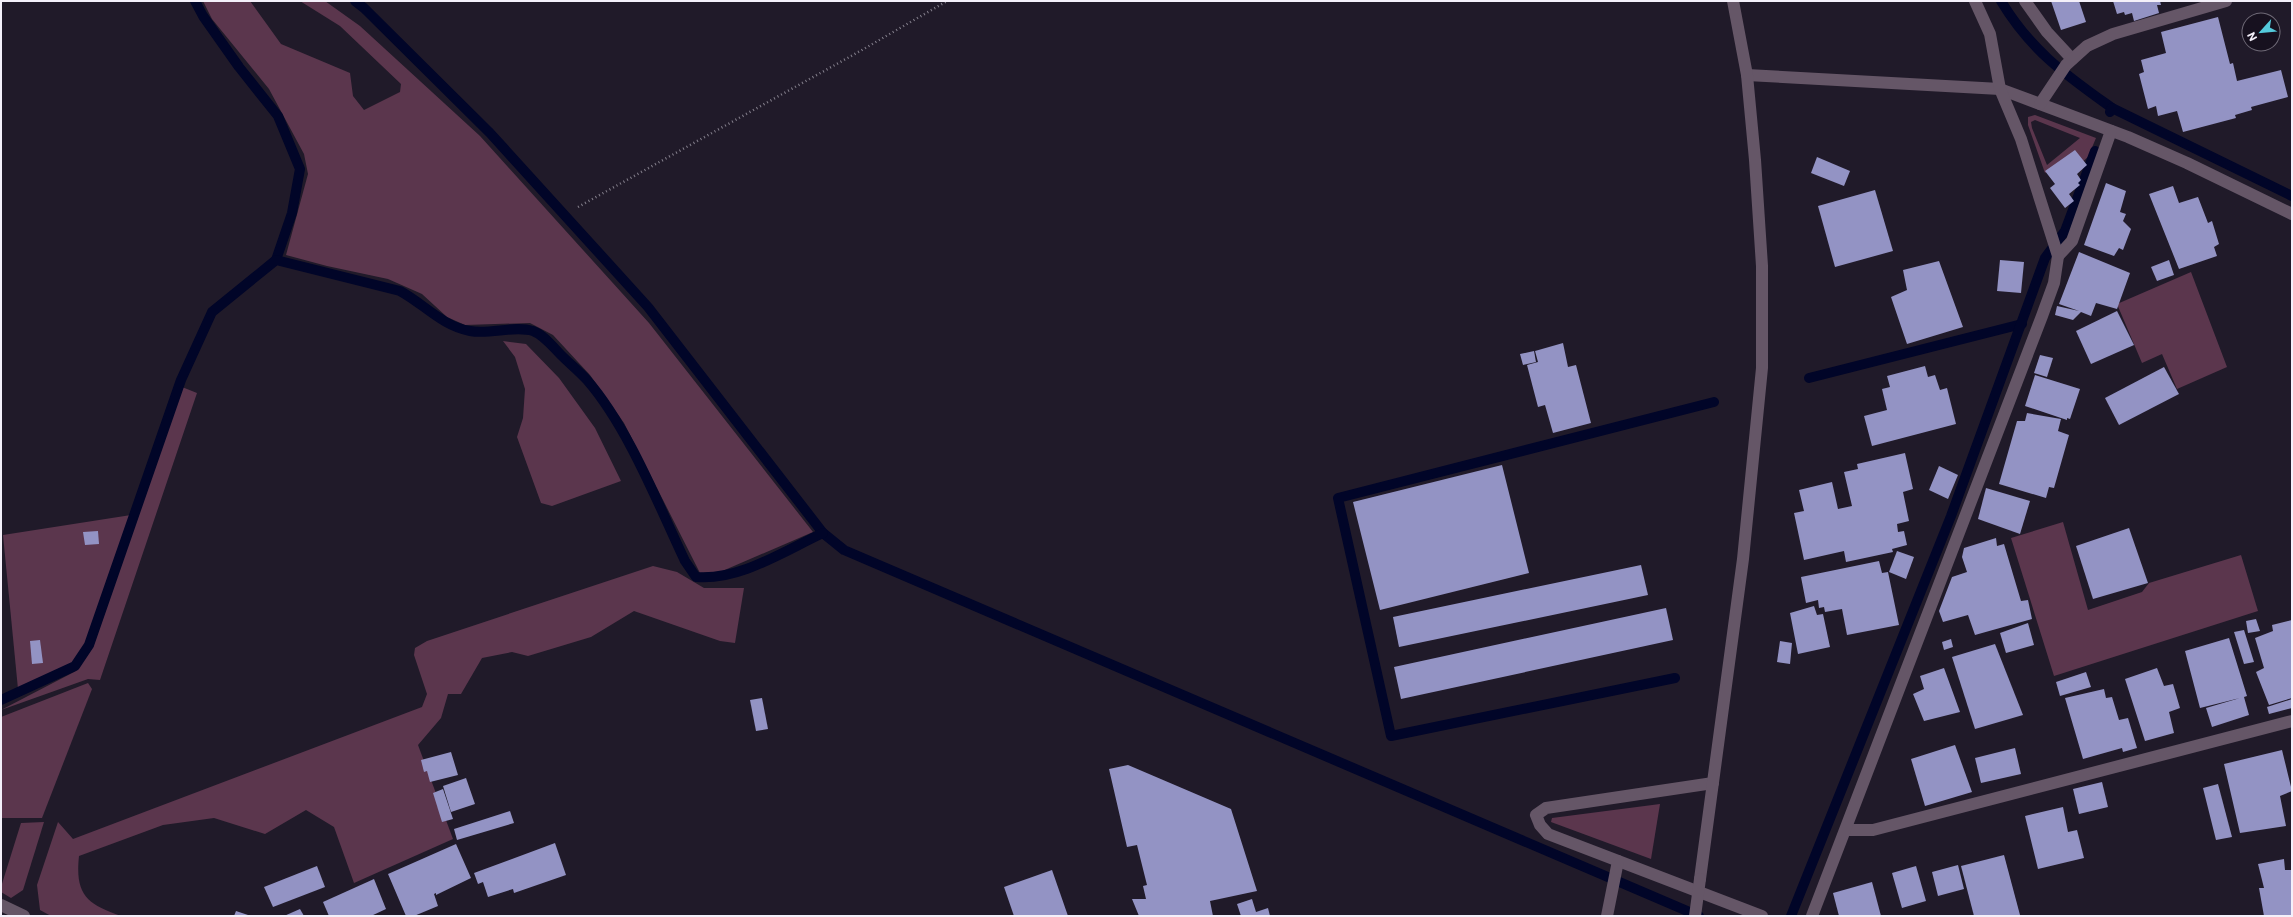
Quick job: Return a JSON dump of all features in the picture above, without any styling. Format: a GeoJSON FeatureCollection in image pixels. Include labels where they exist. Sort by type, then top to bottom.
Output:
{"type":"FeatureCollection","features":[{"type":"Feature","properties":{"kind":"street"},"geometry":{"type":"LineString","coordinates":[[1695,916],[1743,559],[1762,368],[1762,266],[1747,75],[1733,1]]}},
{"type":"Feature","properties":{"kind":"street"},"geometry":{"type":"LineString","coordinates":[[1812,916],[2054,283],[2056,249],[2021,139],[2000,89],[1990,34],[1975,1]]}},
{"type":"Feature","properties":{"kind":"street"},"geometry":{"type":"LineString","coordinates":[[2025,1],[2069,62]]}},
{"type":"Feature","properties":{"kind":"street"},"geometry":{"type":"LineString","coordinates":[[2040,104],[2056,78],[2069,62],[2087,46],[2113,34],[2226,1]]}},
{"type":"Feature","properties":{"kind":"street"},"geometry":{"type":"LineString","coordinates":[[1747,75],[2000,89],[2111,131],[2186,162],[2292,214]]}},
{"type":"Feature","properties":{"kind":"street"},"geometry":{"type":"LineString","coordinates":[[2056,249],[2072,241],[2111,131]]}},
{"type":"Feature","properties":{"kind":"street"},"geometry":{"type":"LineString","coordinates":[[1846,830],[1873,830],[2292,721]]}},
{"type":"Feature","properties":{"kind":"street"},"geometry":{"type":"LineString","coordinates":[[1713,783],[1546,808],[1536,815],[1540,826],[1548,834],[1617,865],[1762,916]]}},
{"type":"Feature","properties":{"kind":"street"},"geometry":{"type":"LineString","coordinates":[[1607,916],[1617,865]]}},
{"type":"Feature","properties":{"kind":"street"},"geometry":{"type":"LineString","coordinates":[[1,905],[24,916]]}},
{"type":"Feature","properties":{"kind":"path"},"geometry":{"type":"LineString","coordinates":[[578,207],[862,50],[947,1]]}},
{"type":"Feature","properties":{"kind":"shaded area"},"geometry":{"type":"Polygon","coordinates":[[[203,1],[250,1],[281,44],[350,73],[353,96],[364,110],[400,92],[401,84],[340,26],[300,1],[325,1],[360,26],[480,136],[649,323],[813,532],[720,572],[700,573],[624,423],[590,375],[553,335],[530,323],[465,325],[447,317],[422,294],[388,279],[327,266],[286,255],[308,174],[304,154],[269,89],[212,19],[203,1]]]}},
{"type":"Feature","properties":{"kind":"shaded area"},"geometry":{"type":"Polygon","coordinates":[[[2035,115],[2096,138],[2088,157],[2081,163],[2074,153],[2045,173],[2028,125],[2028,117],[2035,115]],[[2035,120],[2031,122],[2047,165],[2080,138],[2035,120]]]}},
{"type":"Feature","properties":{"kind":"shaded area"},"geometry":{"type":"Polygon","coordinates":[[[2191,272],[2227,367],[2177,389],[2162,354],[2142,363],[2117,304],[2191,272]]]}},
{"type":"Feature","properties":{"kind":"shaded area"},"geometry":{"type":"Polygon","coordinates":[[[503,341],[526,344],[559,378],[595,428],[621,481],[552,506],[541,503],[517,437],[523,418],[525,389],[515,357],[503,341]]]}},
{"type":"Feature","properties":{"kind":"shaded area"},"geometry":{"type":"Polygon","coordinates":[[[182,387],[197,393],[100,680],[88,679],[1,710],[76,671],[93,647],[182,387]]]}},
{"type":"Feature","properties":{"kind":"shaded area"},"geometry":{"type":"Polygon","coordinates":[[[131,515],[86,642],[72,664],[18,689],[3,535],[131,515]]]}},
{"type":"Feature","properties":{"kind":"shaded area"},"geometry":{"type":"Polygon","coordinates":[[[2063,522],[2088,610],[2142,592],[2149,583],[2241,555],[2258,611],[2054,676],[2011,538],[2063,522]]]}},
{"type":"Feature","properties":{"kind":"shaded area"},"geometry":{"type":"Polygon","coordinates":[[[653,566],[677,572],[704,588],[744,588],[735,643],[720,641],[634,611],[591,637],[528,656],[512,652],[482,658],[461,694],[448,694],[441,718],[418,745],[453,839],[354,883],[334,827],[306,810],[265,834],[214,818],[163,825],[79,856],[79,880],[81,889],[85,896],[99,907],[121,916],[51,916],[40,910],[37,885],[58,822],[73,839],[422,707],[427,694],[414,655],[415,648],[427,641],[653,566]]]}},
{"type":"Feature","properties":{"kind":"shaded area"},"geometry":{"type":"Polygon","coordinates":[[[88,683],[92,689],[42,818],[1,818],[1,717],[88,683]]]}},
{"type":"Feature","properties":{"kind":"shaded area"},"geometry":{"type":"Polygon","coordinates":[[[1660,804],[1651,859],[1551,822],[1552,818],[1660,804]]]}},
{"type":"Feature","properties":{"kind":"shaded area"},"geometry":{"type":"Polygon","coordinates":[[[44,822],[23,890],[11,898],[1,892],[1,887],[21,823],[44,822]]]}},
{"type":"Feature","properties":{"kind":"building"},"geometry":{"type":"Polygon","coordinates":[[[2051,1],[2079,1],[2086,22],[2061,30],[2051,1]]]}},
{"type":"Feature","properties":{"kind":"building"},"geometry":{"type":"Polygon","coordinates":[[[2113,1],[2160,1],[2161,5],[2157,5],[2159,13],[2134,21],[2132,13],[2125,15],[2124,12],[2117,14],[2113,1]]]}},
{"type":"Feature","properties":{"kind":"building"},"geometry":{"type":"Polygon","coordinates":[[[2218,17],[2230,64],[2233,63],[2237,81],[2281,70],[2288,97],[2251,107],[2252,110],[2235,115],[2236,118],[2183,132],[2177,111],[2158,116],[2156,106],[2148,109],[2139,74],[2144,72],[2141,60],[2166,53],[2161,32],[2218,17]]]}},
{"type":"Feature","properties":{"kind":"building"},"geometry":{"type":"Polygon","coordinates":[[[2075,150],[2087,165],[2077,174],[2081,180],[2078,183],[2080,185],[2069,194],[2074,201],[2065,208],[2050,188],[2055,184],[2045,171],[2075,150]]]}},
{"type":"Feature","properties":{"kind":"building"},"geometry":{"type":"Polygon","coordinates":[[[1817,157],[1850,171],[1844,186],[1811,173],[1817,157]]]}},
{"type":"Feature","properties":{"kind":"building"},"geometry":{"type":"Polygon","coordinates":[[[2106,183],[2126,191],[2120,212],[2126,214],[2123,221],[2131,229],[2123,250],[2119,248],[2114,256],[2084,245],[2106,183]]]}},
{"type":"Feature","properties":{"kind":"building"},"geometry":{"type":"Polygon","coordinates":[[[2173,186],[2179,203],[2198,197],[2208,223],[2212,221],[2219,244],[2214,247],[2217,256],[2179,269],[2149,194],[2173,186]]]}},
{"type":"Feature","properties":{"kind":"building"},"geometry":{"type":"Polygon","coordinates":[[[1875,190],[1893,251],[1835,267],[1818,206],[1875,190]]]}},
{"type":"Feature","properties":{"kind":"building"},"geometry":{"type":"Polygon","coordinates":[[[2079,252],[2130,273],[2117,309],[2096,303],[2091,316],[2081,312],[2073,320],[2055,315],[2057,306],[2079,311],[2059,304],[2079,252]]]}},
{"type":"Feature","properties":{"kind":"building"},"geometry":{"type":"Polygon","coordinates":[[[2000,260],[2024,262],[2021,293],[1997,291],[2000,260]]]}},
{"type":"Feature","properties":{"kind":"building"},"geometry":{"type":"Polygon","coordinates":[[[2169,260],[2174,275],[2157,281],[2151,267],[2169,260]]]}},
{"type":"Feature","properties":{"kind":"building"},"geometry":{"type":"Polygon","coordinates":[[[1939,261],[1963,327],[1907,344],[1891,297],[1907,290],[1903,270],[1939,261]]]}},
{"type":"Feature","properties":{"kind":"building"},"geometry":{"type":"Polygon","coordinates":[[[2117,311],[2134,345],[2091,364],[2076,331],[2117,311]]]}},
{"type":"Feature","properties":{"kind":"building"},"geometry":{"type":"Polygon","coordinates":[[[1563,343],[1568,367],[1576,365],[1591,423],[1553,433],[1545,405],[1538,407],[1527,365],[1538,362],[1535,351],[1563,343]]]}},
{"type":"Feature","properties":{"kind":"building"},"geometry":{"type":"Polygon","coordinates":[[[1534,351],[1536,362],[1523,365],[1520,354],[1534,351]]]}},
{"type":"Feature","properties":{"kind":"building"},"geometry":{"type":"Polygon","coordinates":[[[2040,355],[2053,358],[2047,377],[2034,373],[2040,355]]]}},
{"type":"Feature","properties":{"kind":"building"},"geometry":{"type":"Polygon","coordinates":[[[1925,366],[1928,377],[1935,375],[1940,390],[1947,388],[1956,424],[1872,446],[1864,416],[1887,410],[1882,389],[1890,387],[1887,376],[1925,366]]]}},
{"type":"Feature","properties":{"kind":"building"},"geometry":{"type":"Polygon","coordinates":[[[2164,367],[2179,394],[2119,425],[2105,398],[2164,367]]]}},
{"type":"Feature","properties":{"kind":"building"},"geometry":{"type":"Polygon","coordinates":[[[2035,375],[2080,389],[2070,419],[2067,418],[2067,420],[2025,406],[2035,375]]]}},
{"type":"Feature","properties":{"kind":"building"},"geometry":{"type":"Polygon","coordinates":[[[2027,413],[2061,419],[2058,431],[2069,435],[2054,488],[2049,487],[2046,498],[1999,484],[2017,421],[2025,421],[2027,413]]]}},
{"type":"Feature","properties":{"kind":"building"},"geometry":{"type":"Polygon","coordinates":[[[1905,453],[1913,489],[1903,492],[1909,521],[1897,524],[1898,532],[1904,531],[1907,545],[1892,549],[1893,552],[1846,562],[1844,551],[1804,560],[1794,513],[1804,511],[1799,490],[1832,482],[1838,509],[1852,506],[1844,472],[1858,469],[1857,464],[1905,453]]]}},
{"type":"Feature","properties":{"kind":"building"},"geometry":{"type":"Polygon","coordinates":[[[1502,465],[1529,573],[1380,610],[1353,502],[1502,465]]]}},
{"type":"Feature","properties":{"kind":"building"},"geometry":{"type":"Polygon","coordinates":[[[1939,466],[1958,475],[1948,499],[1929,490],[1939,466]]]}},
{"type":"Feature","properties":{"kind":"building"},"geometry":{"type":"Polygon","coordinates":[[[1986,488],[2030,501],[2020,534],[1978,519],[1986,488]]]}},
{"type":"Feature","properties":{"kind":"building"},"geometry":{"type":"Polygon","coordinates":[[[2129,528],[2148,583],[2093,599],[2076,546],[2129,528]]]}},
{"type":"Feature","properties":{"kind":"building"},"geometry":{"type":"Polygon","coordinates":[[[98,531],[99,544],[85,545],[83,532],[98,531]]]}},
{"type":"Feature","properties":{"kind":"building"},"geometry":{"type":"Polygon","coordinates":[[[1996,538],[1997,546],[2004,544],[2021,601],[2028,600],[2032,619],[1975,635],[1968,615],[1943,622],[1939,611],[1952,577],[1967,572],[1962,557],[1964,548],[1996,538]]]}},
{"type":"Feature","properties":{"kind":"building"},"geometry":{"type":"Polygon","coordinates":[[[1897,551],[1914,557],[1906,579],[1889,572],[1897,551]]]}},
{"type":"Feature","properties":{"kind":"building"},"geometry":{"type":"Polygon","coordinates":[[[1879,561],[1882,573],[1888,572],[1899,625],[1847,635],[1842,609],[1825,612],[1824,607],[1819,608],[1818,600],[1806,603],[1801,577],[1879,561]]]}},
{"type":"Feature","properties":{"kind":"building"},"geometry":{"type":"Polygon","coordinates":[[[1641,565],[1648,595],[1399,647],[1393,617],[1641,565]]]}},
{"type":"Feature","properties":{"kind":"building"},"geometry":{"type":"Polygon","coordinates":[[[1814,606],[1817,615],[1823,614],[1830,647],[1798,654],[1790,613],[1814,606]]]}},
{"type":"Feature","properties":{"kind":"building"},"geometry":{"type":"Polygon","coordinates":[[[1666,608],[1673,640],[1401,699],[1394,667],[1666,608]]]}},
{"type":"Feature","properties":{"kind":"building"},"geometry":{"type":"Polygon","coordinates":[[[2256,619],[2260,631],[2248,633],[2246,621],[2256,619]]]}},
{"type":"Feature","properties":{"kind":"building"},"geometry":{"type":"Polygon","coordinates":[[[2292,620],[2292,698],[2269,705],[2256,672],[2264,668],[2255,638],[2273,631],[2272,625],[2292,620]]]}},
{"type":"Feature","properties":{"kind":"building"},"geometry":{"type":"Polygon","coordinates":[[[2028,623],[2034,645],[2006,653],[2000,633],[2028,623]]]}},
{"type":"Feature","properties":{"kind":"building"},"geometry":{"type":"Polygon","coordinates":[[[2244,630],[2254,662],[2244,664],[2234,632],[2244,630]]]}},
{"type":"Feature","properties":{"kind":"building"},"geometry":{"type":"Polygon","coordinates":[[[2229,638],[2247,696],[2244,697],[2249,715],[2212,727],[2206,708],[2240,698],[2200,708],[2185,651],[2229,638]]]}},
{"type":"Feature","properties":{"kind":"building"},"geometry":{"type":"Polygon","coordinates":[[[1951,639],[1953,647],[1944,650],[1942,642],[1951,639]]]}},
{"type":"Feature","properties":{"kind":"building"},"geometry":{"type":"Polygon","coordinates":[[[40,640],[43,663],[32,664],[30,641],[40,640]]]}},
{"type":"Feature","properties":{"kind":"building"},"geometry":{"type":"Polygon","coordinates":[[[1780,641],[1792,643],[1790,664],[1777,662],[1780,641]]]}},
{"type":"Feature","properties":{"kind":"building"},"geometry":{"type":"Polygon","coordinates":[[[1995,644],[2023,715],[1975,729],[1952,657],[1995,644]]]}},
{"type":"Feature","properties":{"kind":"building"},"geometry":{"type":"Polygon","coordinates":[[[1944,668],[1960,712],[1924,721],[1913,694],[1924,689],[1920,676],[1944,668]]]}},
{"type":"Feature","properties":{"kind":"building"},"geometry":{"type":"Polygon","coordinates":[[[2157,668],[2164,686],[2173,684],[2180,708],[2169,712],[2174,733],[2145,741],[2125,679],[2157,668]]]}},
{"type":"Feature","properties":{"kind":"building"},"geometry":{"type":"Polygon","coordinates":[[[2086,672],[2091,687],[2060,696],[2056,682],[2086,672]]]}},
{"type":"Feature","properties":{"kind":"building"},"geometry":{"type":"Polygon","coordinates":[[[2104,689],[2106,698],[2112,697],[2119,720],[2128,718],[2137,748],[2123,752],[2122,748],[2083,759],[2065,698],[2104,689]]]}},
{"type":"Feature","properties":{"kind":"building"},"geometry":{"type":"Polygon","coordinates":[[[762,698],[768,729],[756,731],[750,700],[762,698]]]}},
{"type":"Feature","properties":{"kind":"building"},"geometry":{"type":"Polygon","coordinates":[[[2292,699],[2292,708],[2269,714],[2267,707],[2292,699]]]}},
{"type":"Feature","properties":{"kind":"building"},"geometry":{"type":"Polygon","coordinates":[[[1955,745],[1972,792],[1925,806],[1911,759],[1955,745]]]}},
{"type":"Feature","properties":{"kind":"building"},"geometry":{"type":"Polygon","coordinates":[[[2015,748],[2021,774],[1981,783],[1975,758],[2015,748]]]}},
{"type":"Feature","properties":{"kind":"building"},"geometry":{"type":"Polygon","coordinates":[[[2282,750],[2292,791],[2280,796],[2286,826],[2240,833],[2224,764],[2282,750]]]}},
{"type":"Feature","properties":{"kind":"building"},"geometry":{"type":"Polygon","coordinates":[[[451,752],[458,775],[430,782],[427,771],[424,772],[421,760],[451,752]]]}},
{"type":"Feature","properties":{"kind":"building"},"geometry":{"type":"Polygon","coordinates":[[[1128,765],[1231,809],[1257,891],[1210,901],[1213,916],[1139,916],[1132,899],[1146,899],[1143,886],[1147,885],[1137,845],[1127,847],[1109,769],[1128,765]]]}},
{"type":"Feature","properties":{"kind":"building"},"geometry":{"type":"Polygon","coordinates":[[[466,778],[475,804],[451,812],[443,786],[466,778]]]}},
{"type":"Feature","properties":{"kind":"building"},"geometry":{"type":"Polygon","coordinates":[[[2102,782],[2108,807],[2079,814],[2073,789],[2102,782]]]}},
{"type":"Feature","properties":{"kind":"building"},"geometry":{"type":"Polygon","coordinates":[[[2218,784],[2232,837],[2216,840],[2203,788],[2218,784]]]}},
{"type":"Feature","properties":{"kind":"building"},"geometry":{"type":"Polygon","coordinates":[[[443,789],[453,819],[442,822],[433,793],[443,789]]]}},
{"type":"Feature","properties":{"kind":"building"},"geometry":{"type":"Polygon","coordinates":[[[2063,807],[2068,832],[2077,830],[2084,858],[2038,869],[2025,816],[2063,807]]]}},
{"type":"Feature","properties":{"kind":"building"},"geometry":{"type":"Polygon","coordinates":[[[510,811],[514,823],[457,840],[454,829],[510,811]]]}},
{"type":"Feature","properties":{"kind":"building"},"geometry":{"type":"Polygon","coordinates":[[[555,843],[566,875],[514,893],[513,889],[488,897],[483,882],[478,884],[474,873],[555,843]]]}},
{"type":"Feature","properties":{"kind":"building"},"geometry":{"type":"Polygon","coordinates":[[[456,844],[471,878],[436,895],[436,893],[434,894],[438,906],[414,916],[406,916],[388,874],[456,844]]]}},
{"type":"Feature","properties":{"kind":"building"},"geometry":{"type":"Polygon","coordinates":[[[2004,855],[2020,915],[1974,916],[1961,866],[2004,855]]]}},
{"type":"Feature","properties":{"kind":"building"},"geometry":{"type":"Polygon","coordinates":[[[2284,859],[2285,870],[2292,870],[2292,916],[2264,916],[2259,888],[2264,888],[2258,864],[2284,859]]]}},
{"type":"Feature","properties":{"kind":"building"},"geometry":{"type":"Polygon","coordinates":[[[1958,865],[1964,889],[1938,896],[1932,872],[1958,865]]]}},
{"type":"Feature","properties":{"kind":"building"},"geometry":{"type":"Polygon","coordinates":[[[317,866],[325,887],[273,907],[264,887],[317,866]]]}},
{"type":"Feature","properties":{"kind":"building"},"geometry":{"type":"Polygon","coordinates":[[[1916,866],[1926,901],[1902,908],[1892,873],[1916,866]]]}},
{"type":"Feature","properties":{"kind":"building"},"geometry":{"type":"Polygon","coordinates":[[[1052,870],[1068,916],[1014,916],[1004,887],[1052,870]]]}},
{"type":"Feature","properties":{"kind":"building"},"geometry":{"type":"Polygon","coordinates":[[[374,879],[386,909],[371,916],[329,916],[323,902],[374,879]]]}},
{"type":"Feature","properties":{"kind":"building"},"geometry":{"type":"Polygon","coordinates":[[[1872,882],[1881,916],[1839,916],[1833,893],[1872,882]]]}},
{"type":"Feature","properties":{"kind":"building"},"geometry":{"type":"Polygon","coordinates":[[[1252,899],[1256,912],[1268,908],[1270,916],[1241,916],[1237,904],[1252,899]]]}},
{"type":"Feature","properties":{"kind":"building"},"geometry":{"type":"Polygon","coordinates":[[[300,909],[304,916],[284,916],[300,909]]]}},
{"type":"Feature","properties":{"kind":"building"},"geometry":{"type":"Polygon","coordinates":[[[236,911],[251,916],[234,916],[236,911]]]}},
{"type":"Feature","properties":{"kind":"waterway"},"geometry":{"type":"LineString","coordinates":[[195,1],[203,16],[239,67],[278,116],[300,169],[292,213],[276,260]]}},
{"type":"Feature","properties":{"kind":"waterway"},"geometry":{"type":"LineString","coordinates":[[355,1],[364,8],[490,133],[648,307],[823,533],[844,550],[1699,916]]}},
{"type":"Feature","properties":{"kind":"waterway"},"geometry":{"type":"LineString","coordinates":[[2001,1],[2012,19],[2050,61],[2112,108]]}},
{"type":"Feature","properties":{"kind":"waterway"},"geometry":{"type":"LineString","coordinates":[[2110,112],[2112,108],[2292,196]]}},
{"type":"Feature","properties":{"kind":"waterway"},"geometry":{"type":"LineString","coordinates":[[1791,916],[1951,516],[2045,258],[2065,231],[2095,151]]}},
{"type":"Feature","properties":{"kind":"waterway"},"geometry":{"type":"LineString","coordinates":[[1,700],[75,666],[89,645],[181,380],[212,312],[276,260],[400,291],[442,320],[470,331],[486,332],[526,329],[541,335],[581,373],[602,399],[616,420],[653,491],[685,561],[696,577],[712,577],[745,570],[823,533]]}},
{"type":"Feature","properties":{"kind":"waterway"},"geometry":{"type":"LineString","coordinates":[[1809,378],[2022,324]]}},
{"type":"Feature","properties":{"kind":"waterway"},"geometry":{"type":"LineString","coordinates":[[1675,678],[1391,736],[1338,498],[1714,402]]}}]}
